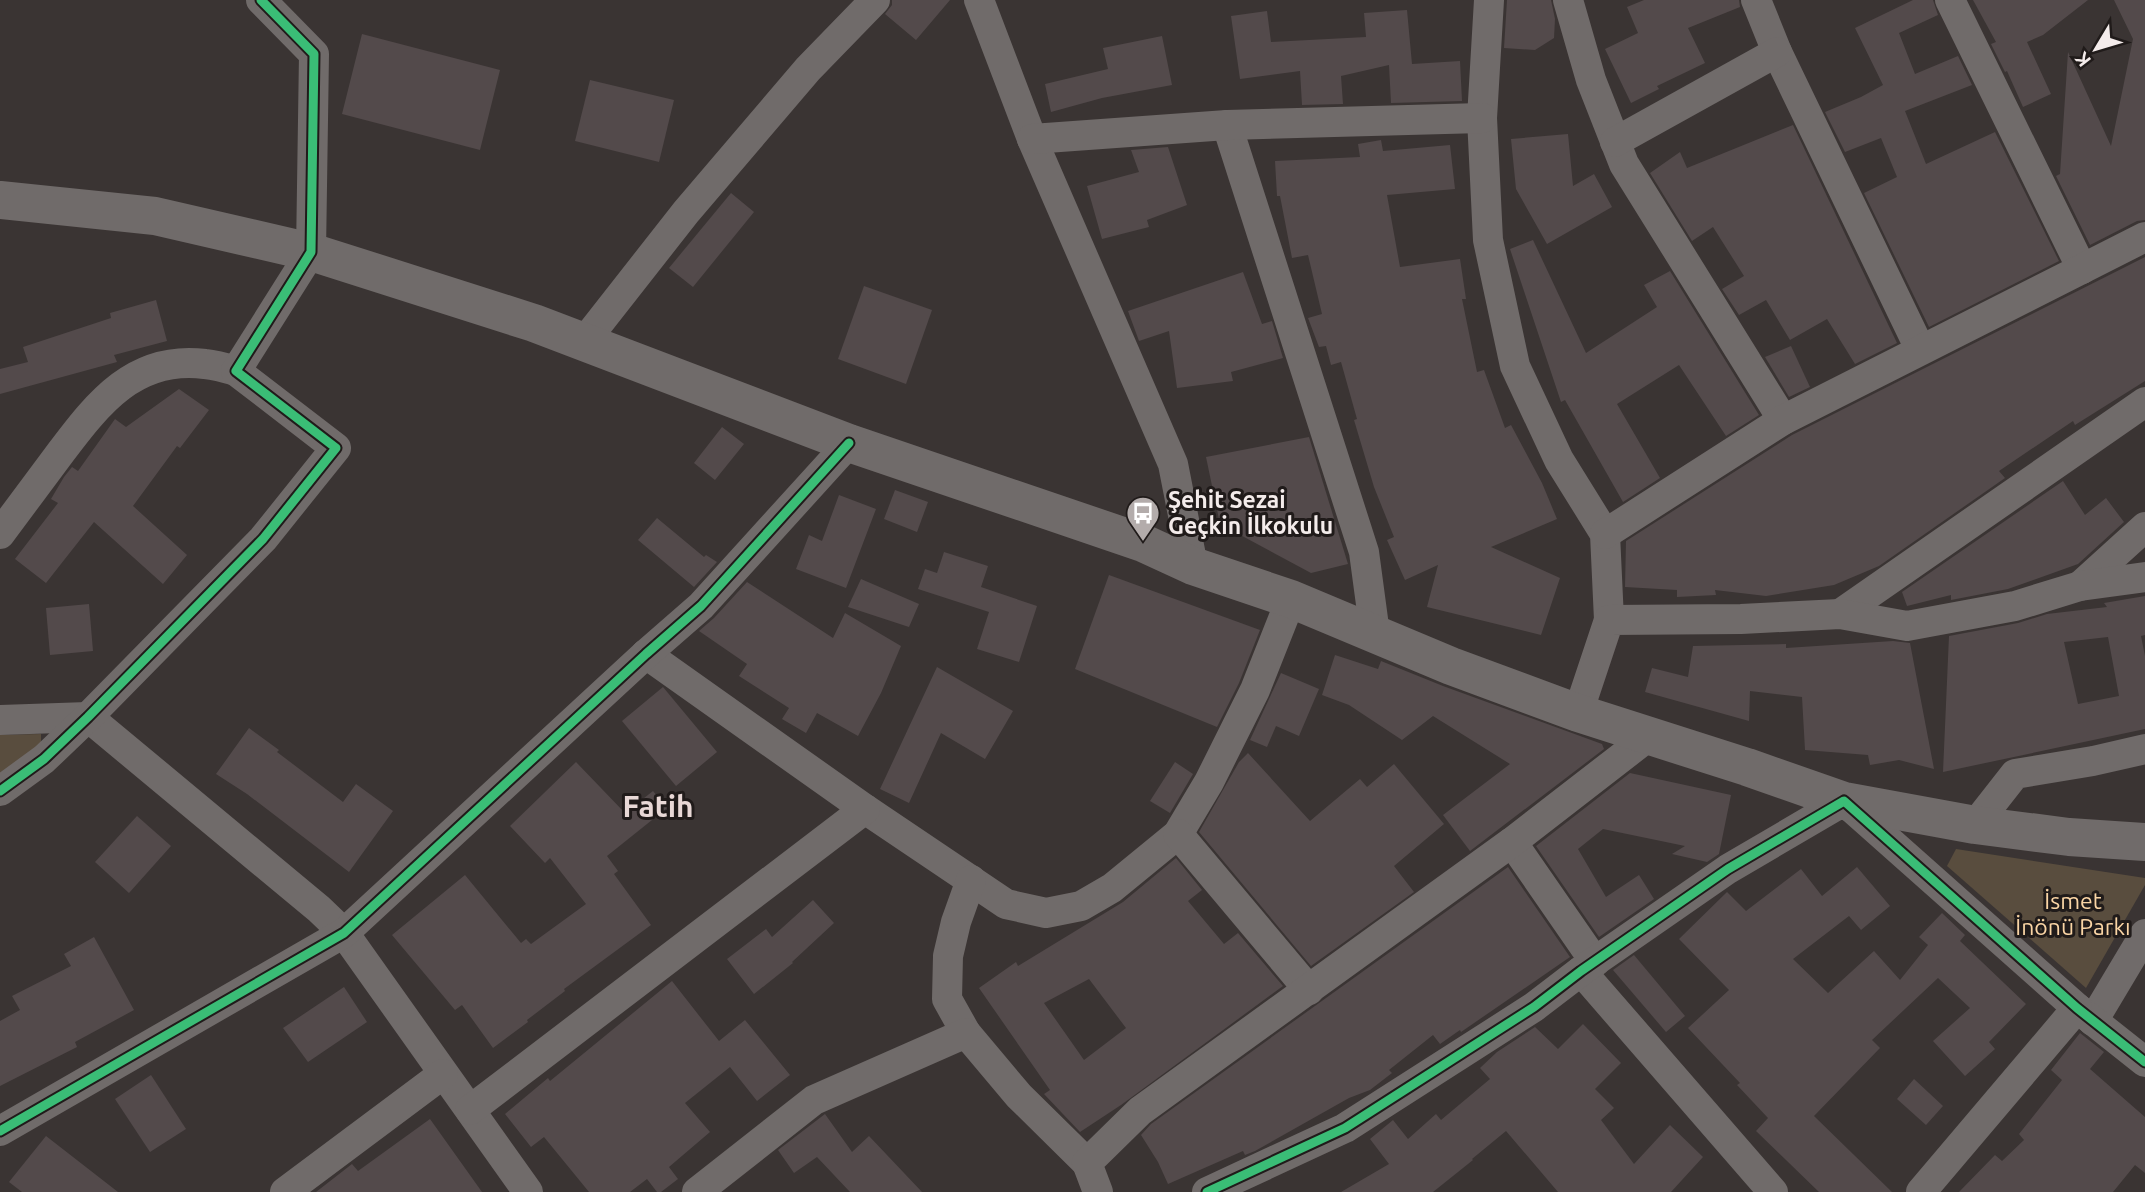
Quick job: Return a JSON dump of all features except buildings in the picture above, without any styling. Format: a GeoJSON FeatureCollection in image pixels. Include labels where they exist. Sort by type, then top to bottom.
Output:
{"type":"FeatureCollection","features":[{"type":"Feature","properties":{"kind":"main road"},"geometry":{"type":"LineString","coordinates":[[0,200],[155,216],[311,252],[534,323],[849,443],[1143,543],[1193,566],[1291,599],[1451,666],[1578,713],[1844,801],[1975,825],[2068,837],[2145,842]]}},
{"type":"Feature","properties":{"kind":"street"},"geometry":{"type":"LineString","coordinates":[[236,370],[311,252],[314,54],[261,0]]}},
{"type":"Feature","properties":{"kind":"street"},"geometry":{"type":"LineString","coordinates":[[584,342],[685,212],[790,89],[875,0]]}},
{"type":"Feature","properties":{"kind":"street"},"geometry":{"type":"LineString","coordinates":[[979,0],[1032,139],[1173,464],[1193,566]]}},
{"type":"Feature","properties":{"kind":"street"},"geometry":{"type":"LineString","coordinates":[[1489,0],[1482,118],[1488,240],[1515,366],[1559,460],[1605,534],[1608,620],[1578,713]]}},
{"type":"Feature","properties":{"kind":"street"},"geometry":{"type":"LineString","coordinates":[[1568,0],[1591,80],[1624,164],[1783,420]]}},
{"type":"Feature","properties":{"kind":"street"},"geometry":{"type":"LineString","coordinates":[[1756,0],[1777,52],[1920,349]]}},
{"type":"Feature","properties":{"kind":"street"},"geometry":{"type":"LineString","coordinates":[[1950,0],[2082,269]]}},
{"type":"Feature","properties":{"kind":"street"},"geometry":{"type":"LineString","coordinates":[[1615,142],[1777,52]]}},
{"type":"Feature","properties":{"kind":"street"},"geometry":{"type":"LineString","coordinates":[[1032,139],[1227,125],[1482,118]]}},
{"type":"Feature","properties":{"kind":"street"},"geometry":{"type":"LineString","coordinates":[[1227,125],[1364,552],[1376,634]]}},
{"type":"Feature","properties":{"kind":"street"},"geometry":{"type":"LineString","coordinates":[[1605,534],[1783,420],[2145,237]]}},
{"type":"Feature","properties":{"kind":"street"},"geometry":{"type":"LineString","coordinates":[[0,534],[89,414],[118,387],[135,377],[170,365],[204,364],[236,370],[336,448],[263,540],[44,759],[0,791]]}},
{"type":"Feature","properties":{"kind":"street"},"geometry":{"type":"LineString","coordinates":[[1840,614],[2145,402]]}},
{"type":"Feature","properties":{"kind":"street"},"geometry":{"type":"LineString","coordinates":[[0,1130],[344,933],[701,606],[849,443]]}},
{"type":"Feature","properties":{"kind":"street"},"geometry":{"type":"LineString","coordinates":[[2080,586],[2145,527]]}},
{"type":"Feature","properties":{"kind":"street"},"geometry":{"type":"LineString","coordinates":[[1608,620],[1741,619],[1840,614],[1907,626],[2015,606],[2080,586],[2145,577]]}},
{"type":"Feature","properties":{"kind":"street"},"geometry":{"type":"LineString","coordinates":[[646,654],[865,809],[1006,904],[1046,913],[1081,906],[1112,888],[1178,834],[1209,782],[1255,690],[1291,599]]}},
{"type":"Feature","properties":{"kind":"street"},"geometry":{"type":"LineString","coordinates":[[0,720],[88,717],[318,909],[344,933],[528,1192]]}},
{"type":"Feature","properties":{"kind":"street"},"geometry":{"type":"LineString","coordinates":[[1087,1163],[1140,1111],[1512,842],[1649,736]]}},
{"type":"Feature","properties":{"kind":"street"},"geometry":{"type":"LineString","coordinates":[[1975,825],[2015,774],[2145,749]]}},
{"type":"Feature","properties":{"kind":"street"},"geometry":{"type":"LineString","coordinates":[[1207,1192],[1345,1128],[1534,1007],[1728,869],[1844,801],[2085,1014],[2145,1062]]}},
{"type":"Feature","properties":{"kind":"street"},"geometry":{"type":"LineString","coordinates":[[470,1111],[865,809]]}},
{"type":"Feature","properties":{"kind":"street"},"geometry":{"type":"LineString","coordinates":[[1178,834],[1309,990]]}},
{"type":"Feature","properties":{"kind":"street"},"geometry":{"type":"LineString","coordinates":[[1512,842],[1588,967],[1773,1192]]}},
{"type":"Feature","properties":{"kind":"street"},"geometry":{"type":"LineString","coordinates":[[971,880],[956,922],[948,956],[947,999],[966,1033],[1019,1096],[1087,1163],[1098,1192]]}},
{"type":"Feature","properties":{"kind":"street"},"geometry":{"type":"LineString","coordinates":[[1921,1192],[2085,1014],[2145,934]]}},
{"type":"Feature","properties":{"kind":"street"},"geometry":{"type":"LineString","coordinates":[[696,1192],[814,1100],[966,1033]]}},
{"type":"Feature","properties":{"kind":"street"},"geometry":{"type":"LineString","coordinates":[[285,1192],[443,1074]]}},
{"type":"Feature","properties":{"kind":"green space"},"geometry":{"type":"Polygon","coordinates":[[[41,734],[41,751],[0,780],[0,735],[41,734]]]}},
{"type":"Feature","properties":{"kind":"green space","name":"İsmet İnönü Parkı"},"geometry":{"type":"Polygon","coordinates":[[[1956,849],[2145,878],[2145,885],[2086,988],[1947,866],[1956,849]]]}},
{"type":"Feature","properties":{"kind":"cycle path"},"geometry":{"type":"LineString","coordinates":[[0,791],[44,759],[88,717],[263,539],[336,448],[236,371],[311,252],[314,54],[261,0]]}},
{"type":"Feature","properties":{"kind":"cycle path"},"geometry":{"type":"LineString","coordinates":[[0,1131],[344,933],[701,606],[849,443]]}},
{"type":"Feature","properties":{"kind":"cycle path"},"geometry":{"type":"LineString","coordinates":[[1207,1192],[1345,1128],[1534,1007],[1728,869],[1844,801],[2077,1008],[2145,1062]]}},
{"type":"Feature","properties":{"kind":"place","name":"Şehit Sezai Geçkin İlkokulu"},"geometry":{"type":"Point","coordinates":[1143,543]}},
{"type":"Feature","properties":{"kind":"district","name":"Fatih"},"geometry":{"type":"Point","coordinates":[658,807]}}]}
